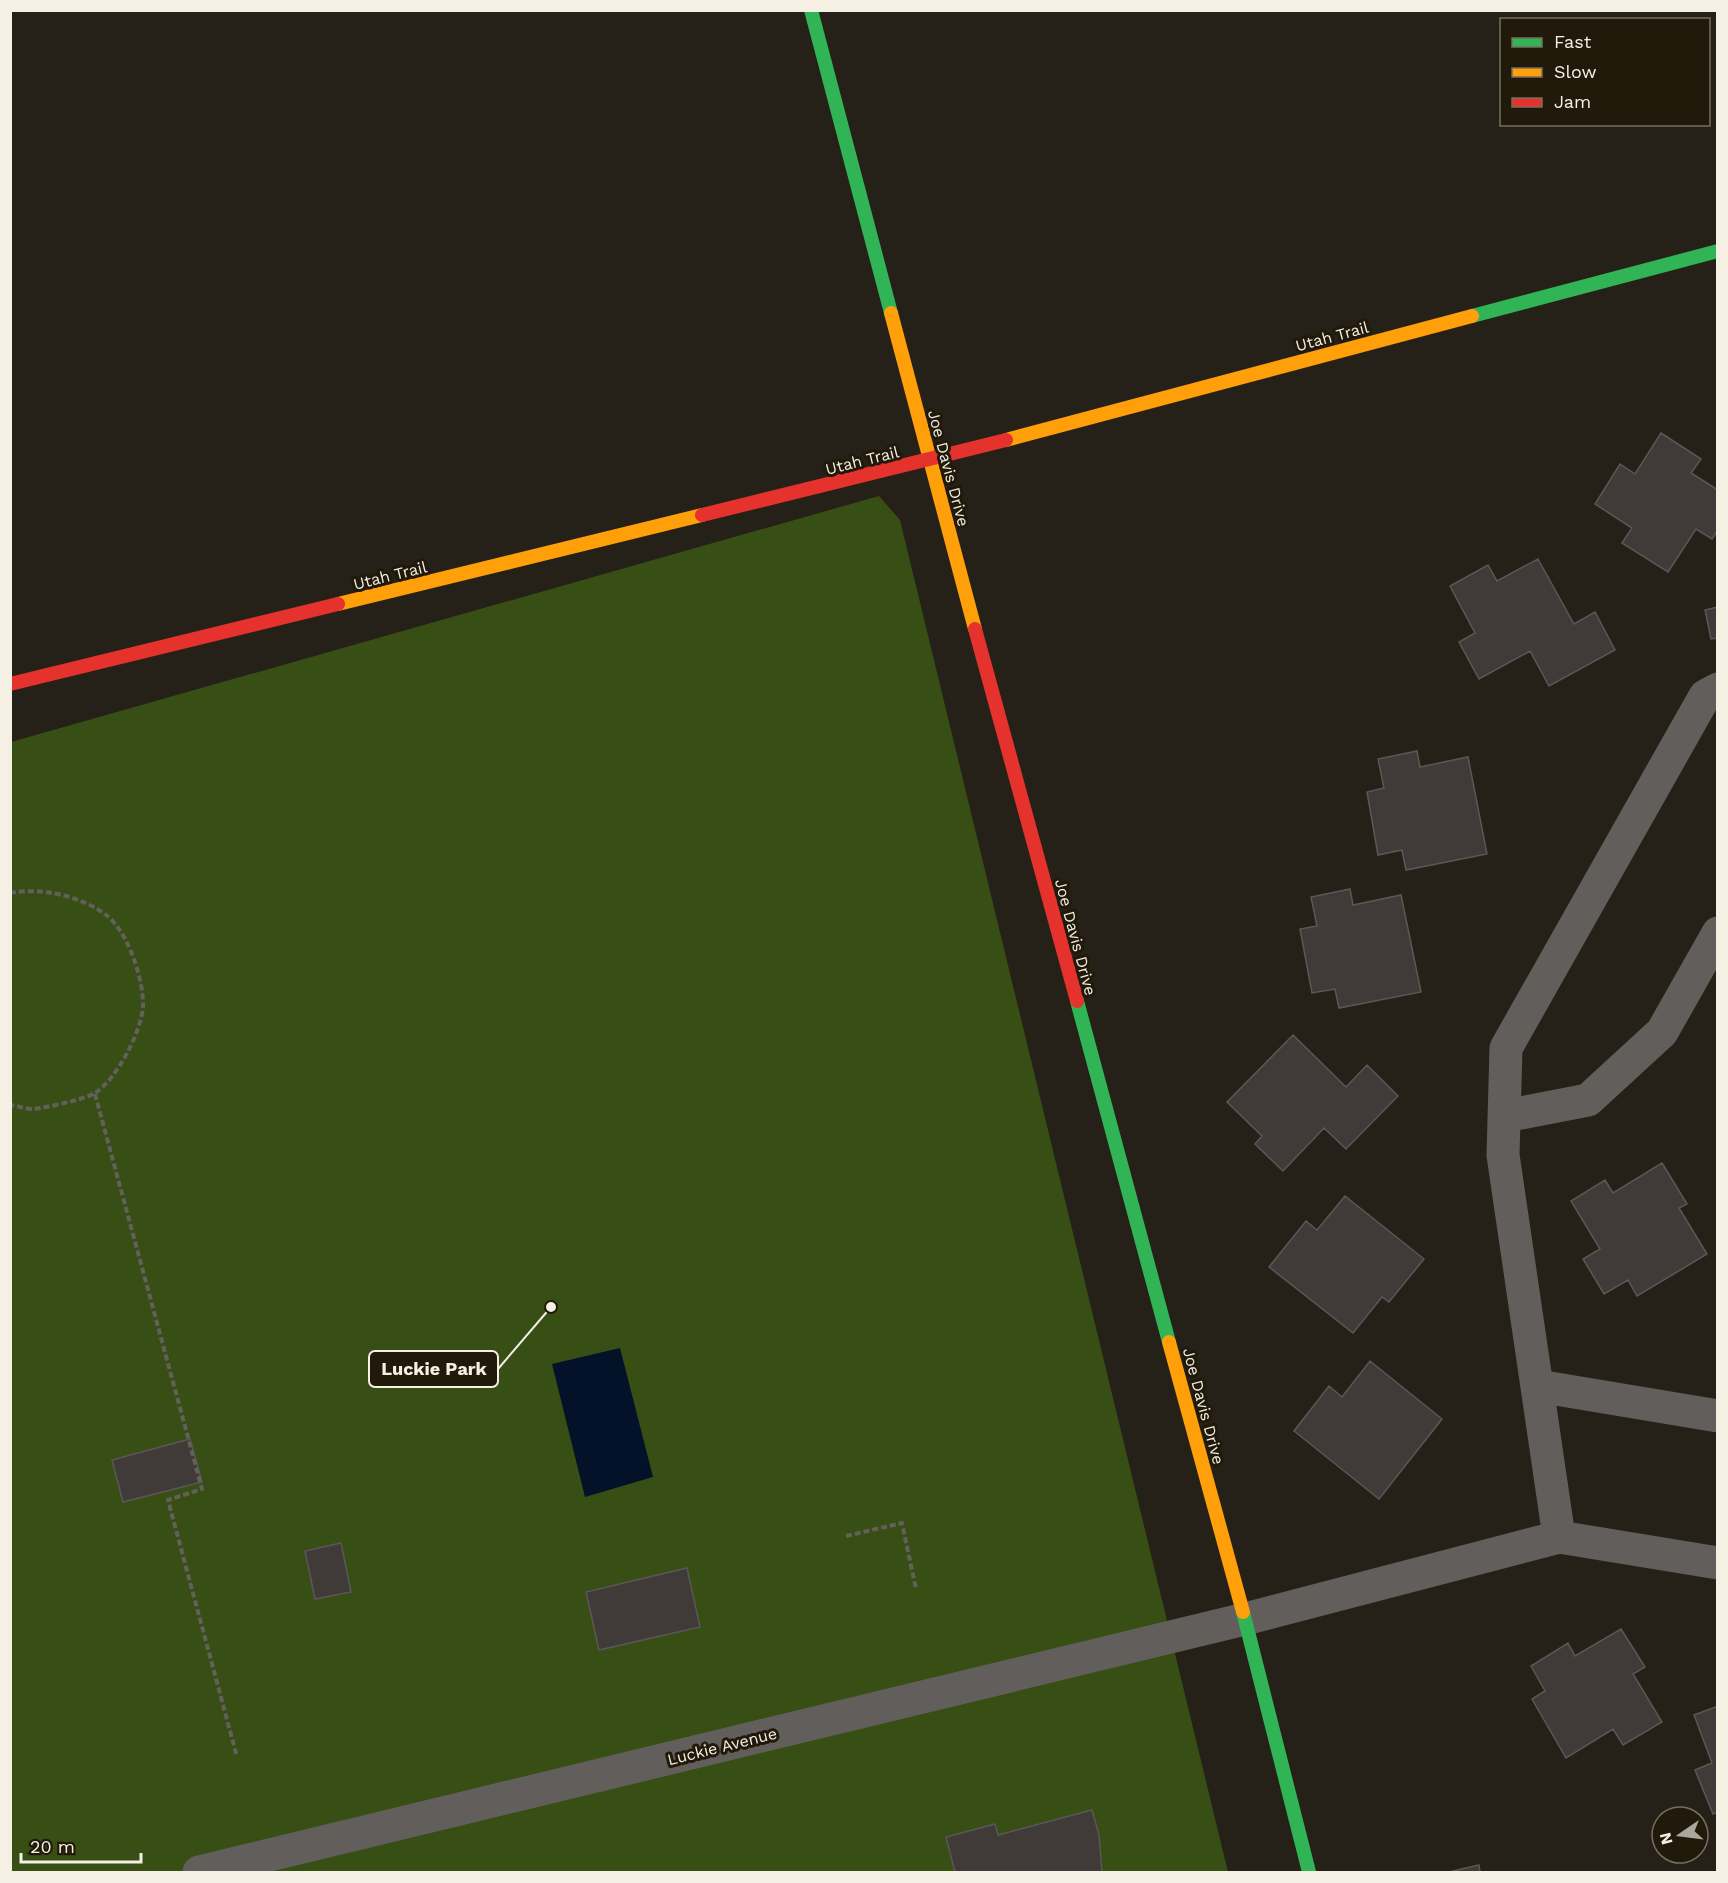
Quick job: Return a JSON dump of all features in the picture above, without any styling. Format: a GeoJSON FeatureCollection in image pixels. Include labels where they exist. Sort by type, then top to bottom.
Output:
{"type":"FeatureCollection","features":[{"type":"Feature","properties":{"kind":"street","name":"Joe Davis Drive"},"geometry":{"type":"LineString","coordinates":[[811,10],[929,460],[1245,1619],[1308,1872]]}},
{"type":"Feature","properties":{"kind":"street","name":"Utah Trail"},"geometry":{"type":"LineString","coordinates":[[10,684],[929,460],[1718,251]]}},
{"type":"Feature","properties":{"kind":"street"},"geometry":{"type":"LineString","coordinates":[[1718,689],[1705,696],[1506,1048],[1503,1155],[1559,1538],[1718,1563]]}},
{"type":"Feature","properties":{"kind":"street"},"geometry":{"type":"LineString","coordinates":[[1505,1116],[1588,1101],[1662,1032],[1718,933]]}},
{"type":"Feature","properties":{"kind":"street"},"geometry":{"type":"LineString","coordinates":[[1538,1386],[1718,1416]]}},
{"type":"Feature","properties":{"kind":"street","name":"Luckie Avenue"},"geometry":{"type":"LineString","coordinates":[[199,1872],[1245,1619],[1559,1538]]}},
{"type":"Feature","properties":{"kind":"path"},"geometry":{"type":"LineString","coordinates":[[10,893],[43,891],[76,899],[108,916],[128,944],[140,975],[143,1007],[130,1049],[112,1077],[95,1094],[32,1109],[10,1105]]}},
{"type":"Feature","properties":{"kind":"path"},"geometry":{"type":"LineString","coordinates":[[95,1094],[202,1490],[168,1500],[237,1757]]}},
{"type":"Feature","properties":{"kind":"path"},"geometry":{"type":"LineString","coordinates":[[846,1536],[902,1522],[916,1589]]}},
{"type":"Feature","properties":{"kind":"green space"},"geometry":{"type":"Polygon","coordinates":[[[879,496],[900,520],[1228,1872],[11,1872],[11,742],[879,496]]]}},
{"type":"Feature","properties":{"kind":"water"},"geometry":{"type":"Polygon","coordinates":[[[620,1348],[653,1477],[585,1497],[552,1364],[620,1348]]]}},
{"type":"Feature","properties":{"kind":"building"},"geometry":{"type":"Polygon","coordinates":[[[1661,433],[1701,459],[1691,473],[1718,490],[1718,530],[1712,539],[1696,529],[1668,572],[1622,543],[1632,528],[1595,504],[1620,464],[1635,474],[1661,433]]]}},
{"type":"Feature","properties":{"kind":"building"},"geometry":{"type":"Polygon","coordinates":[[[1538,559],[1574,624],[1595,612],[1615,650],[1549,686],[1530,651],[1479,679],[1459,642],[1475,633],[1450,586],[1488,565],[1497,581],[1538,559]]]}},
{"type":"Feature","properties":{"kind":"building"},"geometry":{"type":"Polygon","coordinates":[[[1718,607],[1718,638],[1711,639],[1705,610],[1718,607]]]}},
{"type":"Feature","properties":{"kind":"building"},"geometry":{"type":"Polygon","coordinates":[[[1417,751],[1420,767],[1468,757],[1487,854],[1406,870],[1402,850],[1378,855],[1367,792],[1384,788],[1378,759],[1417,751]]]}},
{"type":"Feature","properties":{"kind":"building"},"geometry":{"type":"Polygon","coordinates":[[[1350,889],[1353,905],[1401,895],[1421,992],[1339,1008],[1335,989],[1312,993],[1300,929],[1317,926],[1311,897],[1350,889]]]}},
{"type":"Feature","properties":{"kind":"building"},"geometry":{"type":"Polygon","coordinates":[[[1293,1035],[1346,1087],[1367,1065],[1398,1096],[1346,1149],[1324,1128],[1283,1171],[1255,1144],[1262,1136],[1227,1102],[1293,1035]]]}},
{"type":"Feature","properties":{"kind":"building"},"geometry":{"type":"Polygon","coordinates":[[[1662,1163],[1687,1204],[1679,1208],[1707,1254],[1637,1296],[1628,1280],[1604,1294],[1583,1259],[1600,1249],[1571,1201],[1605,1180],[1613,1193],[1662,1163]]]}},
{"type":"Feature","properties":{"kind":"building"},"geometry":{"type":"Polygon","coordinates":[[[1345,1196],[1424,1259],[1389,1302],[1382,1297],[1353,1333],[1269,1267],[1306,1221],[1317,1230],[1345,1196]]]}},
{"type":"Feature","properties":{"kind":"building"},"geometry":{"type":"Polygon","coordinates":[[[1370,1361],[1442,1419],[1379,1499],[1294,1431],[1329,1386],[1342,1397],[1370,1361]]]}},
{"type":"Feature","properties":{"kind":"building"},"geometry":{"type":"Polygon","coordinates":[[[190,1439],[202,1482],[123,1502],[112,1460],[190,1439]]]}},
{"type":"Feature","properties":{"kind":"building"},"geometry":{"type":"Polygon","coordinates":[[[341,1543],[351,1592],[315,1599],[305,1551],[341,1543]]]}},
{"type":"Feature","properties":{"kind":"building"},"geometry":{"type":"Polygon","coordinates":[[[687,1568],[700,1627],[599,1650],[586,1592],[687,1568]]]}},
{"type":"Feature","properties":{"kind":"building"},"geometry":{"type":"Polygon","coordinates":[[[1621,1629],[1645,1667],[1633,1674],[1662,1722],[1623,1745],[1613,1729],[1566,1758],[1532,1699],[1545,1691],[1531,1666],[1568,1643],[1575,1656],[1621,1629]]]}},
{"type":"Feature","properties":{"kind":"building"},"geometry":{"type":"Polygon","coordinates":[[[1718,1706],[1718,1812],[1713,1814],[1695,1770],[1712,1763],[1694,1715],[1718,1706]]]}},
{"type":"Feature","properties":{"kind":"building"},"geometry":{"type":"Polygon","coordinates":[[[1092,1810],[1099,1835],[1102,1872],[955,1872],[946,1837],[995,1824],[998,1835],[1092,1810]]]}},
{"type":"Feature","properties":{"kind":"building"},"geometry":{"type":"Polygon","coordinates":[[[1479,1865],[1480,1872],[1449,1872],[1479,1865]]]}},
{"type":"Feature","properties":{"kind":"traffic: fast"},"geometry":{"type":"LineString","coordinates":[[811,10],[891,313]]}},
{"type":"Feature","properties":{"kind":"traffic: fast"},"geometry":{"type":"LineString","coordinates":[[1472,316],[1718,251]]}},
{"type":"Feature","properties":{"kind":"traffic: fast"},"geometry":{"type":"LineString","coordinates":[[1077,1001],[1169,1342]]}},
{"type":"Feature","properties":{"kind":"traffic: fast"},"geometry":{"type":"LineString","coordinates":[[1243,1612],[1309,1872]]}},
{"type":"Feature","properties":{"kind":"traffic: slow"},"geometry":{"type":"LineString","coordinates":[[891,313],[975,629]]}},
{"type":"Feature","properties":{"kind":"traffic: slow"},"geometry":{"type":"LineString","coordinates":[[1006,440],[1472,316]]}},
{"type":"Feature","properties":{"kind":"traffic: slow"},"geometry":{"type":"LineString","coordinates":[[338,604],[702,515]]}},
{"type":"Feature","properties":{"kind":"traffic: slow"},"geometry":{"type":"LineString","coordinates":[[1169,1342],[1243,1612]]}},
{"type":"Feature","properties":{"kind":"traffic: jam"},"geometry":{"type":"LineString","coordinates":[[702,515],[1006,440]]}},
{"type":"Feature","properties":{"kind":"traffic: jam"},"geometry":{"type":"LineString","coordinates":[[10,684],[338,604]]}},
{"type":"Feature","properties":{"kind":"traffic: jam"},"geometry":{"type":"LineString","coordinates":[[975,629],[1077,1001]]}},
{"type":"Feature","properties":{"kind":"place","name":"Luckie Park"},"geometry":{"type":"Point","coordinates":[551,1307]}}]}
